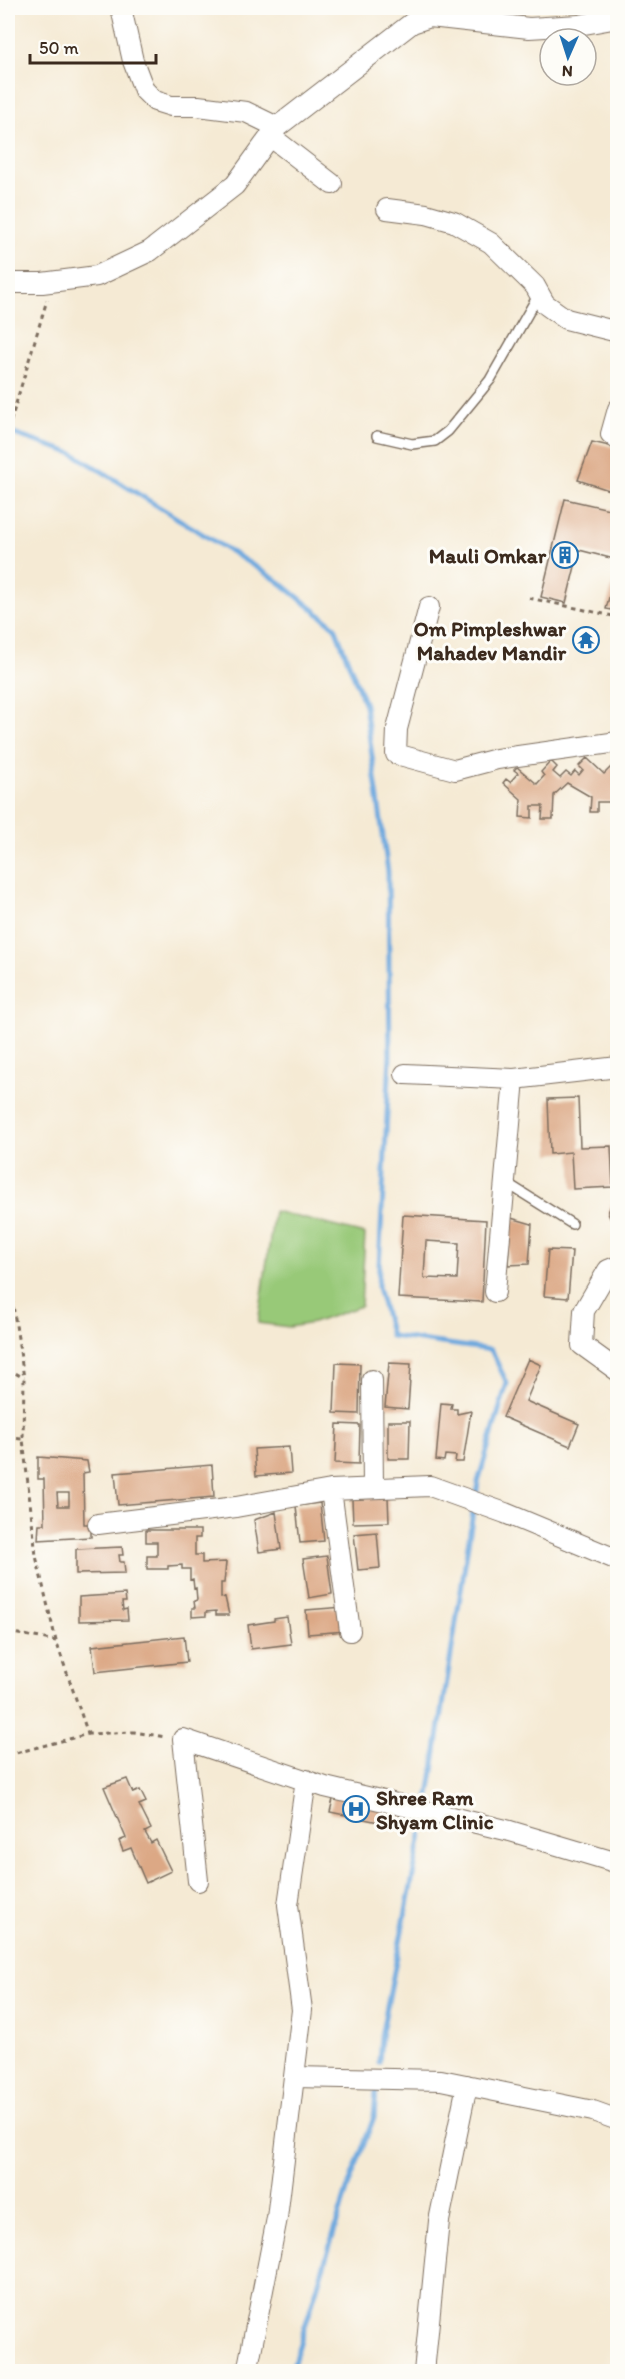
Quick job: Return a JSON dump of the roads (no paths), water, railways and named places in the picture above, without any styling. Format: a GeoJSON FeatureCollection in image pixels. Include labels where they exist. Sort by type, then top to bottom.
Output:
{"type":"FeatureCollection","features":[{"type":"Feature","properties":{"kind":"street"},"geometry":{"type":"LineString","coordinates":[[121,8],[133,61],[144,90],[155,101],[171,106],[198,106],[246,112],[274,132],[332,184]]}},
{"type":"Feature","properties":{"kind":"street"},"geometry":{"type":"LineString","coordinates":[[8,283],[58,281],[97,276],[150,251],[235,185],[274,132],[412,22],[430,16],[529,28],[579,25],[618,18]]}},
{"type":"Feature","properties":{"kind":"street"},"geometry":{"type":"LineString","coordinates":[[387,209],[426,214],[454,222],[491,243],[535,286],[545,304],[566,319],[618,332]]}},
{"type":"Feature","properties":{"kind":"street"},"geometry":{"type":"LineString","coordinates":[[618,409],[611,434],[618,440]]}},
{"type":"Feature","properties":{"kind":"street"},"geometry":{"type":"LineString","coordinates":[[429,608],[397,729],[396,754],[455,770],[497,759],[618,742]]}},
{"type":"Feature","properties":{"kind":"street"},"geometry":{"type":"LineString","coordinates":[[405,1074],[514,1079],[618,1066]]}},
{"type":"Feature","properties":{"kind":"street"},"geometry":{"type":"LineString","coordinates":[[497,1292],[514,1079]]}},
{"type":"Feature","properties":{"kind":"street"},"geometry":{"type":"LineString","coordinates":[[618,1266],[608,1270],[584,1311],[582,1346],[618,1371]]}},
{"type":"Feature","properties":{"kind":"street"},"geometry":{"type":"LineString","coordinates":[[372,1380],[373,1488]]}},
{"type":"Feature","properties":{"kind":"street"},"geometry":{"type":"LineString","coordinates":[[98,1524],[236,1507],[331,1490],[430,1485],[618,1560]]}},
{"type":"Feature","properties":{"kind":"street"},"geometry":{"type":"LineString","coordinates":[[331,1490],[350,1631]]}},
{"type":"Feature","properties":{"kind":"street"},"geometry":{"type":"LineString","coordinates":[[198,1881],[183,1739],[325,1787],[510,1831],[618,1863]]}},
{"type":"Feature","properties":{"kind":"street"},"geometry":{"type":"LineString","coordinates":[[247,2372],[277,2218],[302,2010],[288,1905],[306,1780]]}},
{"type":"Feature","properties":{"kind":"street"},"geometry":{"type":"LineString","coordinates":[[294,2077],[441,2080],[593,2111],[618,2120]]}},
{"type":"Feature","properties":{"kind":"street"},"geometry":{"type":"LineString","coordinates":[[424,2372],[439,2221],[467,2085]]}},
{"type":"Feature","properties":{"kind":"lane"},"geometry":{"type":"LineString","coordinates":[[377,436],[412,444],[435,441],[448,432],[490,380],[540,294]]}},
{"type":"Feature","properties":{"kind":"lane"},"geometry":{"type":"LineString","coordinates":[[505,1182],[572,1224]]}},
{"type":"Feature","properties":{"kind":"waterway"},"geometry":{"type":"LineString","coordinates":[[8,432],[74,454],[278,581],[335,627],[365,705],[388,872],[390,1056],[378,1287],[391,1336],[491,1350],[507,1383],[478,1482],[476,1497]]}},
{"type":"Feature","properties":{"kind":"waterway"},"geometry":{"type":"LineString","coordinates":[[379,2062],[381,2037],[430,1790],[474,1506]]}},
{"type":"Feature","properties":{"kind":"waterway"},"geometry":{"type":"LineString","coordinates":[[291,2372],[348,2187],[374,2117],[376,2092]]}},
{"type":"Feature","properties":{"kind":"place","name":"Mauli Omkar"},"geometry":{"type":"Point","coordinates":[565,555]}},
{"type":"Feature","properties":{"kind":"place","name":"Om Pimpleshwar Mahadev Mandir"},"geometry":{"type":"Point","coordinates":[586,640]}},
{"type":"Feature","properties":{"kind":"place","name":"Shree Ram Shyam Clinic"},"geometry":{"type":"Point","coordinates":[356,1809]}}]}
